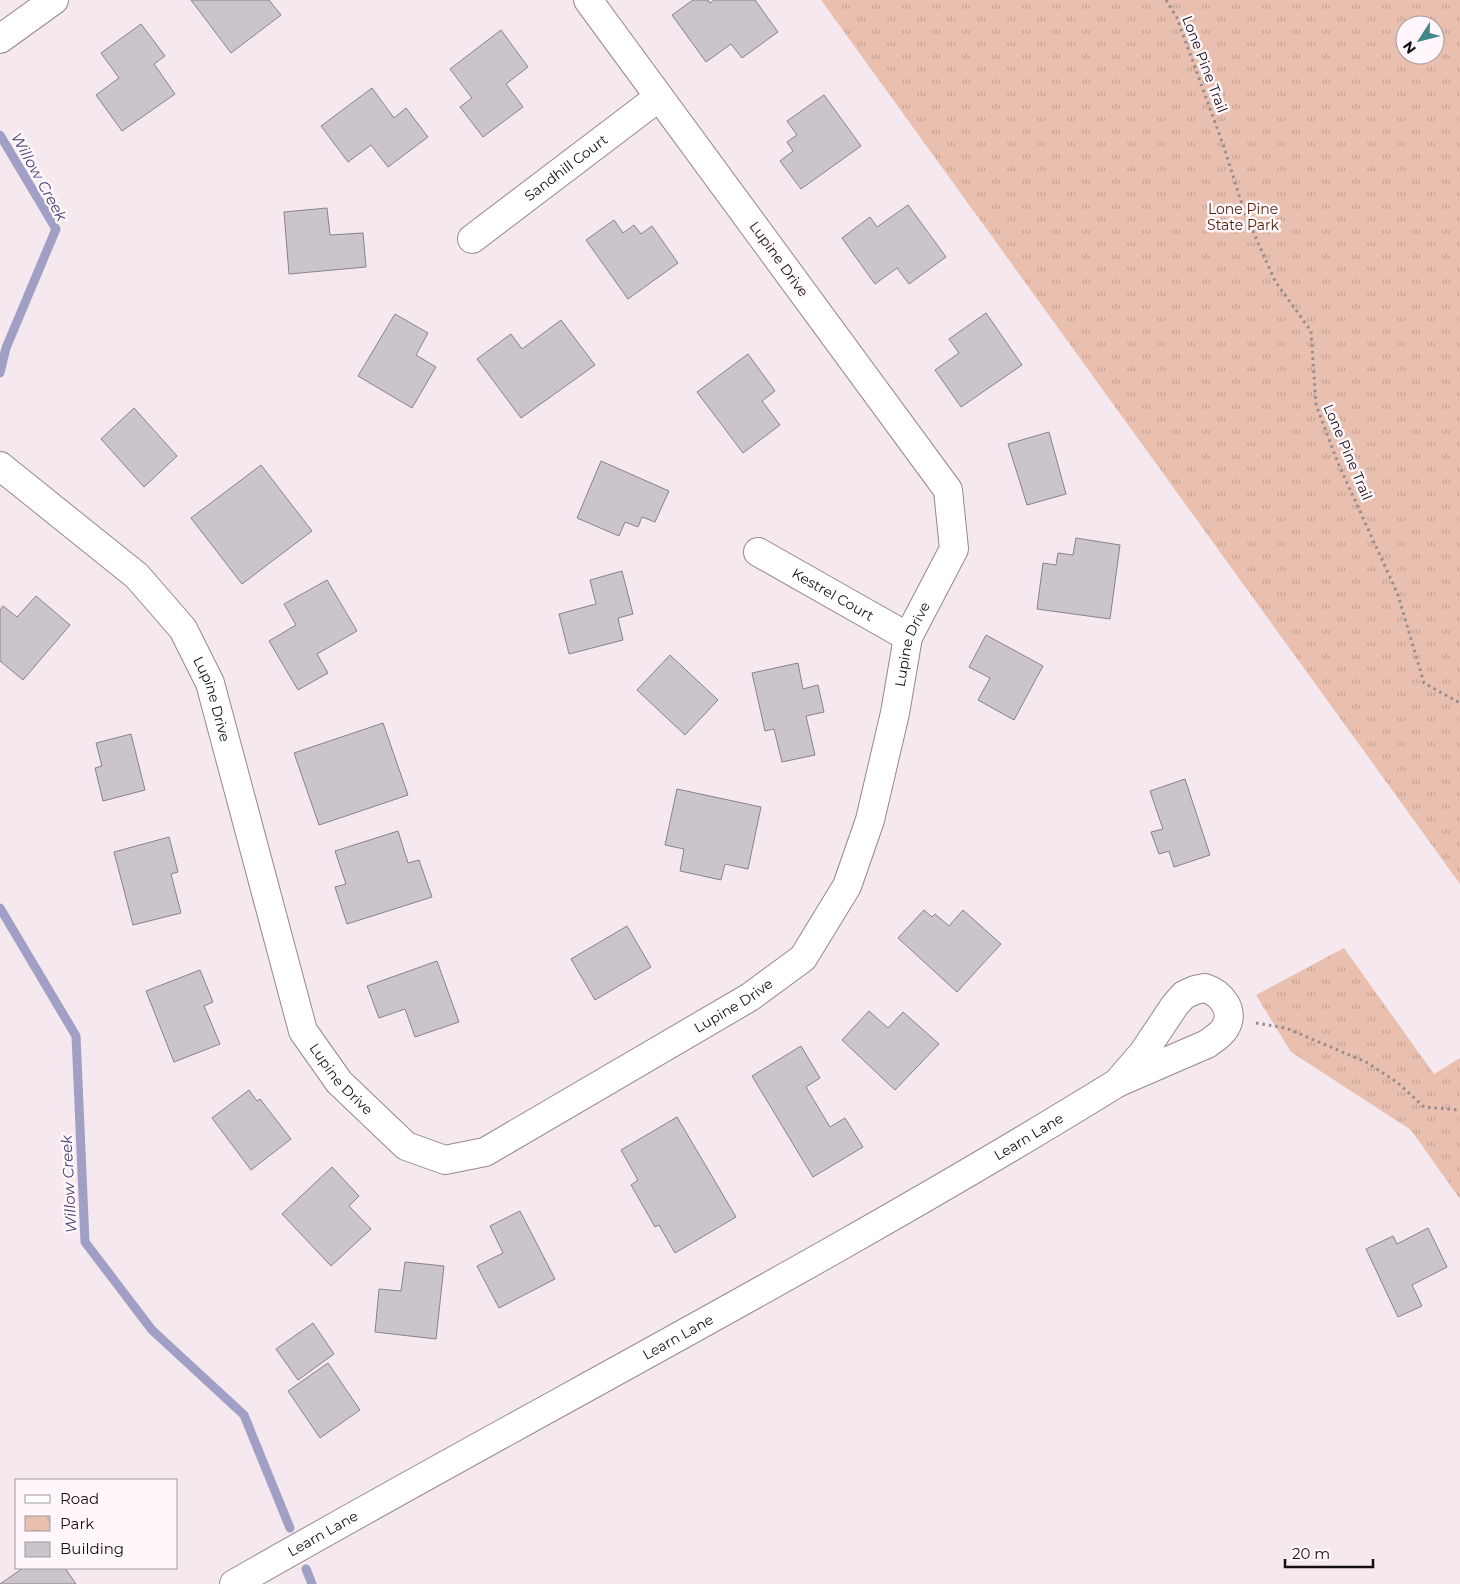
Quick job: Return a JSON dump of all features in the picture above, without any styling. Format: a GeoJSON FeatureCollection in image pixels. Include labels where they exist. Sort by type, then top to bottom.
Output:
{"type":"FeatureCollection","features":[{"type":"Feature","properties":{"kind":"street"},"geometry":{"type":"LineString","coordinates":[[0,39],[54,0]]}},
{"type":"Feature","properties":{"kind":"street","name":"Lupine Drive"},"geometry":{"type":"LineString","coordinates":[[0,466],[137,576],[183,630],[210,683],[303,1030],[339,1082],[406,1146],[445,1160],[485,1152],[750,997],[803,958],[847,886],[870,820],[895,713],[908,637],[954,549],[948,490],[588,0]]}},
{"type":"Feature","properties":{"kind":"street","name":"Sandhill Court"},"geometry":{"type":"LineString","coordinates":[[472,239],[659,97]]}},
{"type":"Feature","properties":{"kind":"street","name":"Kestrel Court"},"geometry":{"type":"LineString","coordinates":[[758,552],[908,637]]}},
{"type":"Feature","properties":{"kind":"street","name":"Learn Lane"},"geometry":{"type":"LineString","coordinates":[[234,1584],[389,1495],[715,1317],[1038,1132],[1117,1084],[1207,1044],[1226,1027],[1229,1019],[1222,998],[1214,991],[1205,988],[1195,990],[1184,996],[1175,1005],[1143,1052],[1117,1084]]}},
{"type":"Feature","properties":{"kind":"path","name":"Lone Pine Trail"},"geometry":{"type":"LineString","coordinates":[[1166,0],[1181,28],[1224,147],[1244,211],[1275,281],[1311,331],[1316,405],[1338,463],[1398,595],[1424,683],[1460,703]]}},
{"type":"Feature","properties":{"kind":"path"},"geometry":{"type":"LineString","coordinates":[[1229,1019],[1286,1028],[1368,1063],[1398,1083],[1424,1107],[1460,1110]]}},
{"type":"Feature","properties":{"kind":"green space","name":"Lone Pine State Park"},"geometry":{"type":"Polygon","coordinates":[[[821,0],[1460,0],[1460,884],[821,0]]]}},
{"type":"Feature","properties":{"kind":"green space"},"geometry":{"type":"Polygon","coordinates":[[[1344,948],[1434,1074],[1460,1058],[1460,1199],[1411,1130],[1291,1052],[1256,995],[1344,948]]]}},
{"type":"Feature","properties":{"kind":"building"},"geometry":{"type":"Polygon","coordinates":[[[191,0],[269,0],[281,15],[231,53],[191,0]]]}},
{"type":"Feature","properties":{"kind":"building"},"geometry":{"type":"Polygon","coordinates":[[[693,0],[708,0],[710,3],[714,0],[755,0],[778,32],[742,58],[731,44],[706,62],[672,15],[693,0]]]}},
{"type":"Feature","properties":{"kind":"building"},"geometry":{"type":"Polygon","coordinates":[[[141,24],[165,56],[154,64],[175,94],[122,131],[96,95],[119,78],[101,53],[141,24]]]}},
{"type":"Feature","properties":{"kind":"building"},"geometry":{"type":"Polygon","coordinates":[[[501,30],[528,67],[506,84],[523,107],[483,137],[460,107],[472,98],[450,69],[501,30]]]}},
{"type":"Feature","properties":{"kind":"building"},"geometry":{"type":"Polygon","coordinates":[[[372,88],[394,118],[406,108],[428,137],[388,167],[371,145],[348,162],[321,126],[372,88]]]}},
{"type":"Feature","properties":{"kind":"building"},"geometry":{"type":"Polygon","coordinates":[[[824,95],[861,146],[801,189],[780,161],[793,151],[787,142],[797,135],[787,121],[824,95]]]}},
{"type":"Feature","properties":{"kind":"building"},"geometry":{"type":"Polygon","coordinates":[[[908,205],[946,257],[909,284],[897,268],[875,284],[842,238],[870,217],[877,227],[908,205]]]}},
{"type":"Feature","properties":{"kind":"building"},"geometry":{"type":"Polygon","coordinates":[[[327,208],[330,235],[363,233],[366,267],[289,274],[284,212],[327,208]]]}},
{"type":"Feature","properties":{"kind":"building"},"geometry":{"type":"Polygon","coordinates":[[[614,220],[623,233],[634,225],[641,234],[652,226],[678,263],[628,299],[586,240],[614,220]]]}},
{"type":"Feature","properties":{"kind":"building"},"geometry":{"type":"Polygon","coordinates":[[[986,313],[1022,365],[961,407],[935,370],[959,353],[949,339],[986,313]]]}},
{"type":"Feature","properties":{"kind":"building"},"geometry":{"type":"Polygon","coordinates":[[[395,314],[428,333],[416,355],[436,367],[412,408],[358,376],[395,314]]]}},
{"type":"Feature","properties":{"kind":"building"},"geometry":{"type":"Polygon","coordinates":[[[561,320],[595,365],[521,418],[477,359],[511,334],[522,349],[561,320]]]}},
{"type":"Feature","properties":{"kind":"building"},"geometry":{"type":"Polygon","coordinates":[[[748,354],[775,391],[762,401],[780,425],[743,453],[697,392],[748,354]]]}},
{"type":"Feature","properties":{"kind":"building"},"geometry":{"type":"Polygon","coordinates":[[[134,408],[177,456],[144,487],[101,439],[134,408]]]}},
{"type":"Feature","properties":{"kind":"building"},"geometry":{"type":"Polygon","coordinates":[[[1049,432],[1066,494],[1027,505],[1008,444],[1049,432]]]}},
{"type":"Feature","properties":{"kind":"building"},"geometry":{"type":"Polygon","coordinates":[[[601,461],[669,491],[655,522],[642,517],[638,527],[625,522],[619,536],[577,518],[601,461]]]}},
{"type":"Feature","properties":{"kind":"building"},"geometry":{"type":"Polygon","coordinates":[[[261,465],[312,531],[242,584],[191,518],[261,465]]]}},
{"type":"Feature","properties":{"kind":"building"},"geometry":{"type":"Polygon","coordinates":[[[1076,538],[1120,545],[1110,619],[1037,609],[1043,563],[1056,565],[1058,553],[1073,555],[1076,538]]]}},
{"type":"Feature","properties":{"kind":"building"},"geometry":{"type":"Polygon","coordinates":[[[622,571],[633,614],[618,618],[623,640],[569,654],[559,614],[596,604],[590,580],[622,571]]]}},
{"type":"Feature","properties":{"kind":"building"},"geometry":{"type":"Polygon","coordinates":[[[327,580],[357,631],[317,654],[328,673],[298,690],[269,641],[296,625],[284,604],[327,580]]]}},
{"type":"Feature","properties":{"kind":"building"},"geometry":{"type":"Polygon","coordinates":[[[36,596],[70,625],[23,680],[0,661],[0,610],[3,606],[17,617],[36,596]]]}},
{"type":"Feature","properties":{"kind":"building"},"geometry":{"type":"Polygon","coordinates":[[[986,635],[1043,666],[1014,720],[978,700],[990,678],[969,667],[986,635]]]}},
{"type":"Feature","properties":{"kind":"building"},"geometry":{"type":"Polygon","coordinates":[[[670,655],[718,700],[685,735],[637,690],[670,655]]]}},
{"type":"Feature","properties":{"kind":"building"},"geometry":{"type":"Polygon","coordinates":[[[798,663],[803,689],[818,685],[824,712],[806,716],[815,755],[782,762],[774,729],[765,731],[752,673],[798,663]]]}},
{"type":"Feature","properties":{"kind":"building"},"geometry":{"type":"Polygon","coordinates":[[[383,723],[408,795],[319,825],[294,753],[383,723]]]}},
{"type":"Feature","properties":{"kind":"building"},"geometry":{"type":"Polygon","coordinates":[[[131,734],[145,790],[103,801],[95,768],[102,766],[96,743],[131,734]]]}},
{"type":"Feature","properties":{"kind":"building"},"geometry":{"type":"Polygon","coordinates":[[[1185,779],[1210,855],[1174,867],[1169,851],[1159,854],[1151,832],[1163,829],[1150,791],[1185,779]]]}},
{"type":"Feature","properties":{"kind":"building"},"geometry":{"type":"Polygon","coordinates":[[[677,789],[761,807],[748,869],[725,864],[721,880],[680,871],[684,849],[665,845],[677,789]]]}},
{"type":"Feature","properties":{"kind":"building"},"geometry":{"type":"Polygon","coordinates":[[[398,831],[408,863],[419,860],[432,897],[347,924],[335,887],[346,884],[335,851],[398,831]]]}},
{"type":"Feature","properties":{"kind":"building"},"geometry":{"type":"Polygon","coordinates":[[[169,837],[178,872],[171,874],[181,913],[133,925],[114,852],[169,837]]]}},
{"type":"Feature","properties":{"kind":"building"},"geometry":{"type":"Polygon","coordinates":[[[924,910],[932,917],[935,914],[949,926],[963,910],[1001,944],[957,992],[898,938],[924,910]]]}},
{"type":"Feature","properties":{"kind":"building"},"geometry":{"type":"Polygon","coordinates":[[[627,926],[651,967],[595,1000],[571,959],[627,926]]]}},
{"type":"Feature","properties":{"kind":"building"},"geometry":{"type":"Polygon","coordinates":[[[437,961],[459,1022],[415,1037],[405,1009],[379,1018],[367,986],[437,961]]]}},
{"type":"Feature","properties":{"kind":"building"},"geometry":{"type":"Polygon","coordinates":[[[200,970],[213,1002],[204,1006],[220,1044],[174,1062],[146,991],[200,970]]]}},
{"type":"Feature","properties":{"kind":"building"},"geometry":{"type":"Polygon","coordinates":[[[869,1011],[888,1028],[903,1012],[939,1044],[895,1090],[842,1040],[869,1011]]]}},
{"type":"Feature","properties":{"kind":"building"},"geometry":{"type":"Polygon","coordinates":[[[801,1046],[820,1078],[806,1087],[830,1127],[845,1118],[863,1147],[813,1177],[752,1076],[801,1046]]]}},
{"type":"Feature","properties":{"kind":"building"},"geometry":{"type":"Polygon","coordinates":[[[249,1090],[257,1101],[260,1099],[291,1139],[251,1170],[212,1118],[249,1090]]]}},
{"type":"Feature","properties":{"kind":"building"},"geometry":{"type":"Polygon","coordinates":[[[677,1117],[736,1217],[675,1253],[659,1225],[655,1227],[631,1185],[638,1180],[621,1150],[677,1117]]]}},
{"type":"Feature","properties":{"kind":"building"},"geometry":{"type":"Polygon","coordinates":[[[332,1167],[359,1196],[349,1206],[371,1229],[331,1266],[282,1214],[332,1167]]]}},
{"type":"Feature","properties":{"kind":"building"},"geometry":{"type":"Polygon","coordinates":[[[520,1211],[555,1279],[499,1308],[477,1266],[503,1253],[490,1226],[520,1211]]]}},
{"type":"Feature","properties":{"kind":"building"},"geometry":{"type":"Polygon","coordinates":[[[1428,1228],[1447,1267],[1412,1285],[1422,1306],[1398,1317],[1366,1249],[1393,1236],[1397,1244],[1428,1228]]]}},
{"type":"Feature","properties":{"kind":"building"},"geometry":{"type":"Polygon","coordinates":[[[405,1262],[444,1266],[436,1339],[375,1332],[379,1289],[401,1291],[405,1262]]]}},
{"type":"Feature","properties":{"kind":"building"},"geometry":{"type":"Polygon","coordinates":[[[313,1323],[334,1354],[298,1380],[276,1349],[313,1323]]]}},
{"type":"Feature","properties":{"kind":"building"},"geometry":{"type":"Polygon","coordinates":[[[328,1363],[360,1410],[320,1438],[288,1391],[328,1363]]]}},
{"type":"Feature","properties":{"kind":"building"},"geometry":{"type":"Polygon","coordinates":[[[22,1569],[66,1569],[76,1584],[0,1584],[22,1569]]]}},
{"type":"Feature","properties":{"kind":"waterway","name":"Willow Creek"},"geometry":{"type":"LineString","coordinates":[[0,135],[56,229],[6,348],[0,373]]}},
{"type":"Feature","properties":{"kind":"waterway","name":"Willow Creek"},"geometry":{"type":"LineString","coordinates":[[0,908],[76,1036],[85,1242],[152,1330],[244,1415],[290,1528]]}},
{"type":"Feature","properties":{"kind":"waterway","name":"Willow Creek"},"geometry":{"type":"LineString","coordinates":[[306,1569],[312,1584]]}}]}
